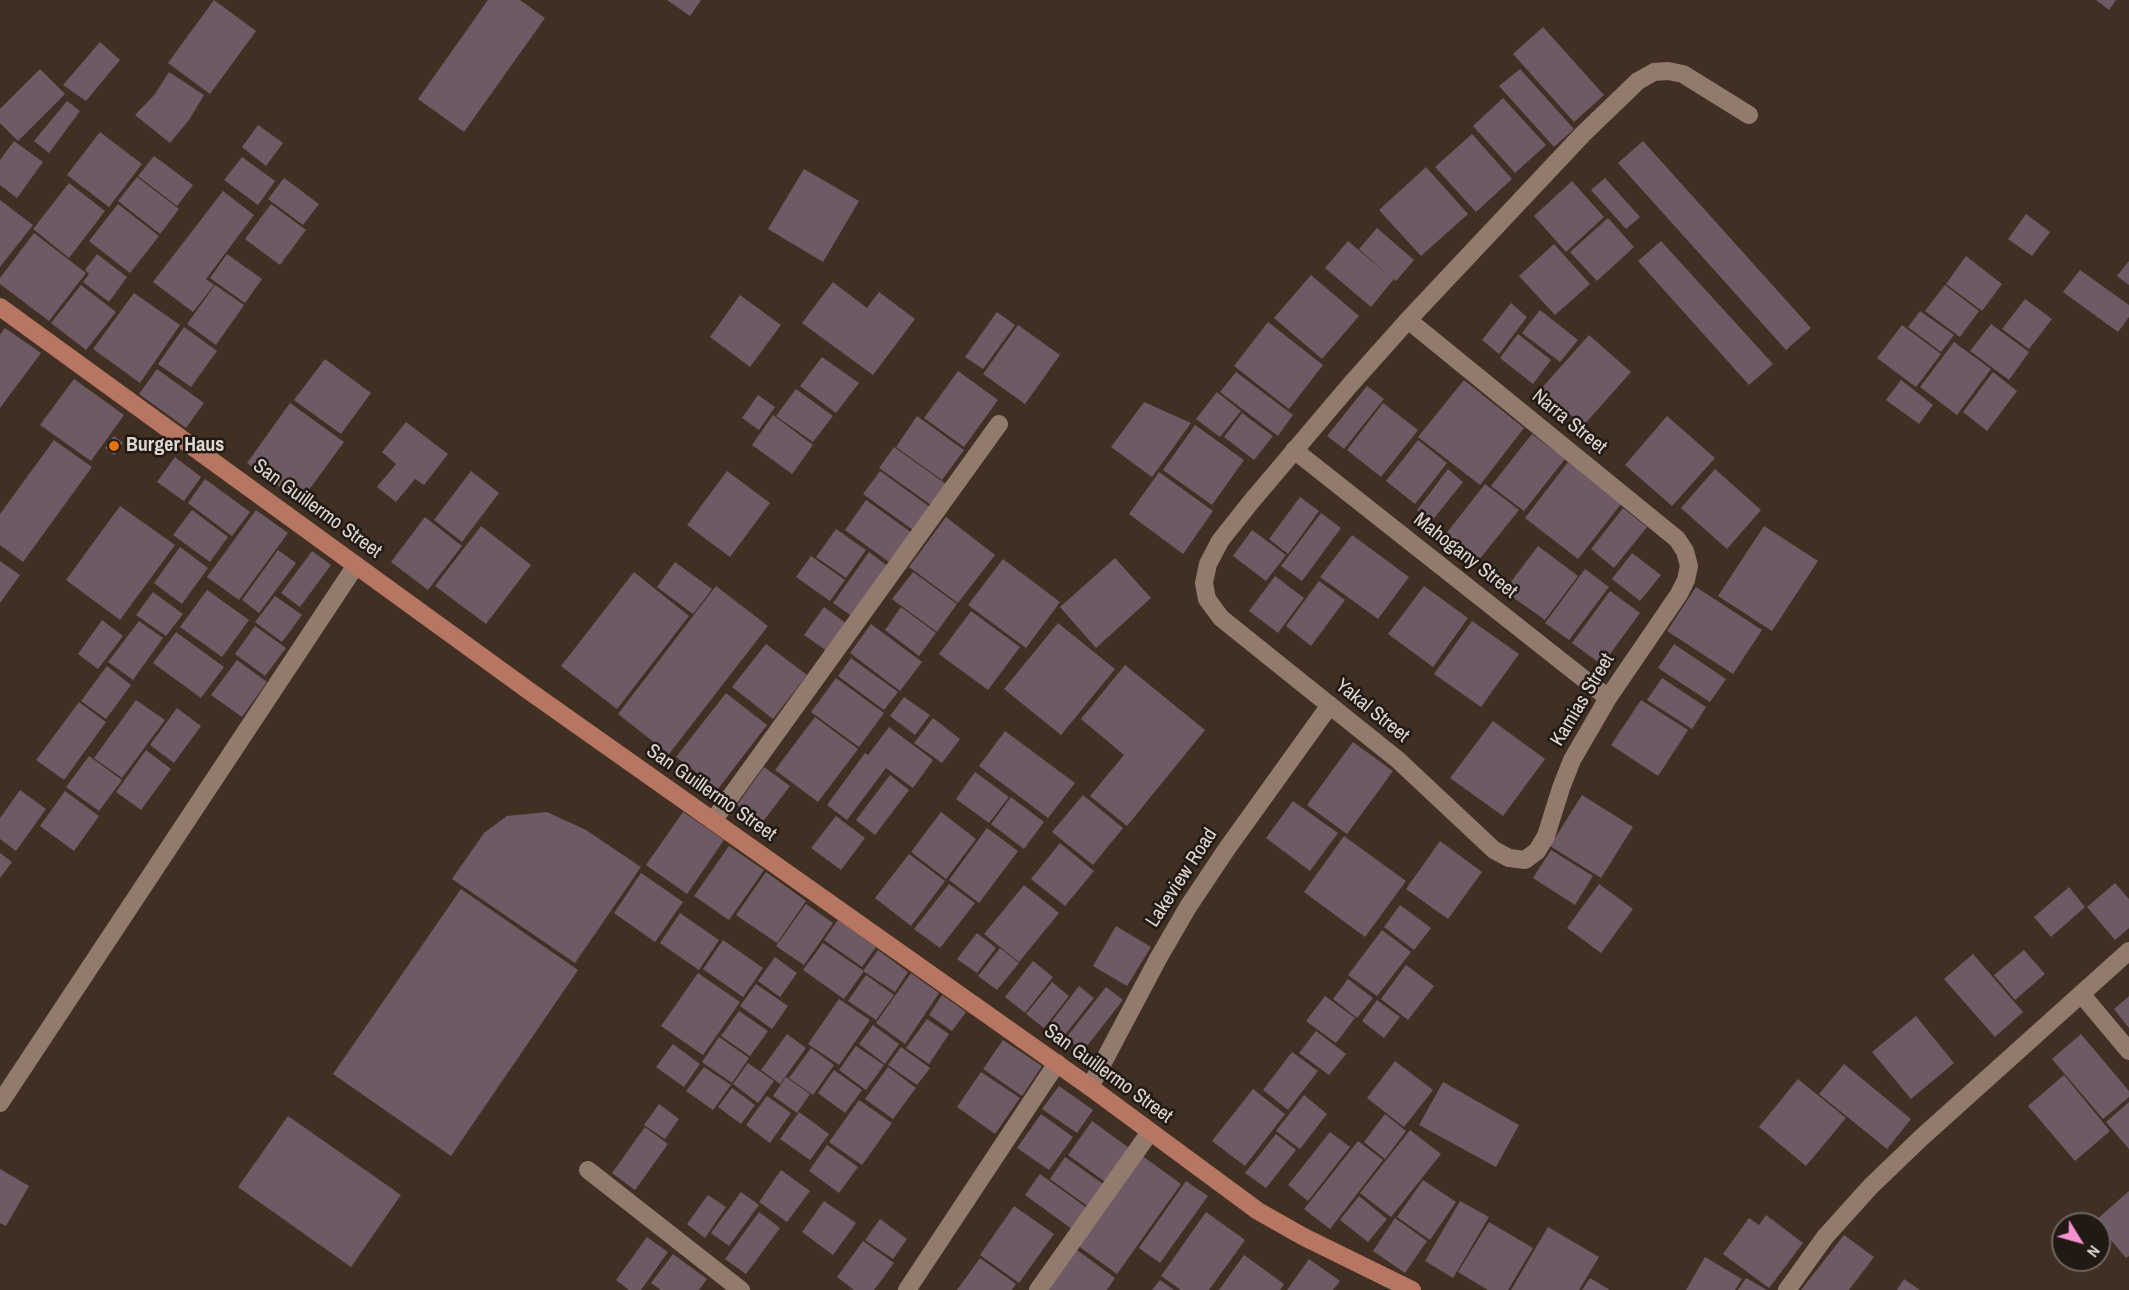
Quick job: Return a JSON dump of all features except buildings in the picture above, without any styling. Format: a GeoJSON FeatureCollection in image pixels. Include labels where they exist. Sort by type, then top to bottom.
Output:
{"type":"FeatureCollection","features":[{"type":"Feature","properties":{"kind":"main road","name":"San Guillermo Street"},"geometry":{"type":"LineString","coordinates":[[0,307],[532,693],[1090,1087],[1258,1211],[1304,1237],[1412,1290]]}},
{"type":"Feature","properties":{"kind":"street"},"geometry":{"type":"LineString","coordinates":[[1294,450],[1408,320],[1583,134],[1638,81],[1654,72],[1668,71],[1683,74],[1749,115]]}},
{"type":"Feature","properties":{"kind":"street","name":"Narra Street"},"geometry":{"type":"LineString","coordinates":[[1408,320],[1677,539],[1685,551],[1689,566]]}},
{"type":"Feature","properties":{"kind":"street"},"geometry":{"type":"LineString","coordinates":[[713,821],[999,424]]}},
{"type":"Feature","properties":{"kind":"street","name":"Yakal Street"},"geometry":{"type":"LineString","coordinates":[[1294,450],[1220,541],[1208,564],[1204,583],[1207,599],[1221,618],[1398,760],[1494,850],[1509,858],[1525,860]]}},
{"type":"Feature","properties":{"kind":"street","name":"Mahogany Street"},"geometry":{"type":"LineString","coordinates":[[1294,450],[1608,698]]}},
{"type":"Feature","properties":{"kind":"street"},"geometry":{"type":"LineString","coordinates":[[0,1103],[356,565]]}},
{"type":"Feature","properties":{"kind":"street","name":"Kamias Street"},"geometry":{"type":"LineString","coordinates":[[1525,860],[1537,851],[1546,836],[1572,760],[1608,698],[1679,594],[1686,580],[1689,566]]}},
{"type":"Feature","properties":{"kind":"street","name":"Lakeview Road"},"geometry":{"type":"LineString","coordinates":[[1090,1087],[1159,957],[1188,908],[1226,850],[1330,705]]}},
{"type":"Feature","properties":{"kind":"street"},"geometry":{"type":"LineString","coordinates":[[1787,1290],[1825,1237],[1871,1186],[2129,951]]}},
{"type":"Feature","properties":{"kind":"street"},"geometry":{"type":"LineString","coordinates":[[2082,995],[2129,1051]]}},
{"type":"Feature","properties":{"kind":"street"},"geometry":{"type":"LineString","coordinates":[[907,1290],[1056,1063]]}},
{"type":"Feature","properties":{"kind":"street"},"geometry":{"type":"LineString","coordinates":[[1038,1290],[1150,1132]]}},
{"type":"Feature","properties":{"kind":"street"},"geometry":{"type":"LineString","coordinates":[[588,1170],[741,1290]]}},
{"type":"Feature","properties":{"kind":"place","name":"Burger Haus"},"geometry":{"type":"Point","coordinates":[114,446]}}]}
